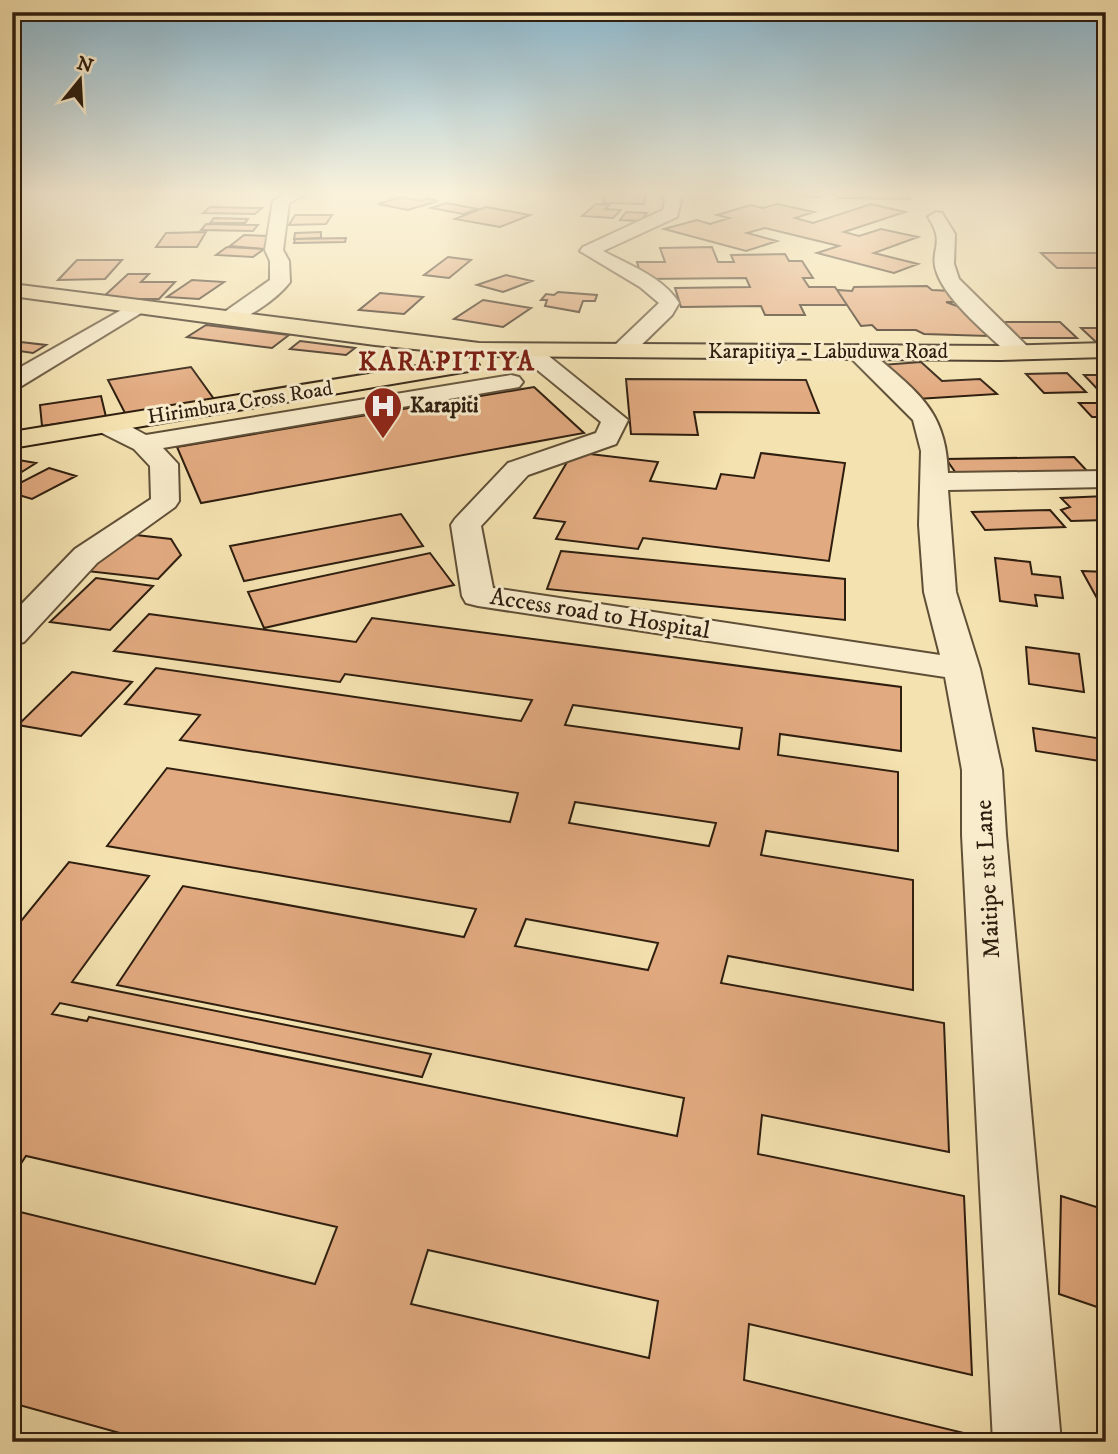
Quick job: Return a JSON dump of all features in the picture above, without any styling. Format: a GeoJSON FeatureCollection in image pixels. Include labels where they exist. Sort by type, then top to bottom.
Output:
{"type":"FeatureCollection","features":[{"type":"Feature","properties":{"kind":"main road"},"geometry":{"type":"LineString","coordinates":[[12,290],[230,317],[466,356]]}},
{"type":"Feature","properties":{"kind":"main road"},"geometry":{"type":"LineString","coordinates":[[381,379],[396,370],[404,356],[386,341]]}},
{"type":"Feature","properties":{"kind":"main road","name":"Karapitiya - Labuduwa Road"},"geometry":{"type":"LineString","coordinates":[[466,356],[622,351],[1021,353],[1106,350]]}},
{"type":"Feature","properties":{"kind":"main road","name":"Hirimbura Cross Road"},"geometry":{"type":"LineString","coordinates":[[12,440],[381,379],[466,356]]}},
{"type":"Feature","properties":{"kind":"street"},"geometry":{"type":"LineString","coordinates":[[230,317],[268,293],[280,282],[280,260]]}},
{"type":"Feature","properties":{"kind":"street"},"geometry":{"type":"LineString","coordinates":[[605,260],[647,283],[664,295],[669,303],[665,311],[622,351]]}},
{"type":"Feature","properties":{"kind":"street"},"geometry":{"type":"LineString","coordinates":[[944,260],[947,275],[981,315],[1021,353]]}},
{"type":"Feature","properties":{"kind":"street"},"geometry":{"type":"LineString","coordinates":[[12,382],[139,306]]}},
{"type":"Feature","properties":{"kind":"street","name":"Maitipe 1st Lane"},"geometry":{"type":"LineString","coordinates":[[858,352],[896,385],[926,420],[934,451],[934,525],[940,592],[962,669],[982,769],[985,848],[1027,1442]]}},
{"type":"Feature","properties":{"kind":"street","name":"Access road to Hospital"},"geometry":{"type":"LineString","coordinates":[[541,353],[615,420],[607,439],[518,469],[466,525],[478,596],[962,669]]}},
{"type":"Feature","properties":{"kind":"street"},"geometry":{"type":"LineString","coordinates":[[143,443],[511,382]]}},
{"type":"Feature","properties":{"kind":"street"},"geometry":{"type":"LineString","coordinates":[[12,635],[68,571],[101,544],[147,518],[165,500],[164,464],[143,443],[106,425]]}},
{"type":"Feature","properties":{"kind":"street"},"geometry":{"type":"LineString","coordinates":[[934,482],[1106,479]]}},
{"type":"Feature","properties":{"kind":"building"},"geometry":{"type":"Polygon","coordinates":[[[77,260],[122,260],[105,279],[58,280],[77,260]]]}},
{"type":"Feature","properties":{"kind":"building"},"geometry":{"type":"Polygon","coordinates":[[[444,260],[471,260],[449,278],[424,275],[444,260]]]}},
{"type":"Feature","properties":{"kind":"building"},"geometry":{"type":"Polygon","coordinates":[[[664,260],[802,261],[813,278],[803,278],[809,287],[835,287],[847,305],[800,305],[805,315],[765,315],[761,306],[681,307],[675,288],[750,287],[746,278],[642,279],[637,262],[665,262],[664,260]]]}},
{"type":"Feature","properties":{"kind":"building"},"geometry":{"type":"Polygon","coordinates":[[[843,260],[901,260],[918,264],[894,273],[843,260]]]}},
{"type":"Feature","properties":{"kind":"building"},"geometry":{"type":"Polygon","coordinates":[[[1048,260],[1106,260],[1106,268],[1057,268],[1048,260]]]}},
{"type":"Feature","properties":{"kind":"building"},"geometry":{"type":"Polygon","coordinates":[[[128,274],[149,274],[141,282],[175,282],[159,299],[101,299],[128,274]]]}},
{"type":"Feature","properties":{"kind":"building"},"geometry":{"type":"Polygon","coordinates":[[[506,275],[532,281],[503,292],[477,285],[506,275]]]}},
{"type":"Feature","properties":{"kind":"building"},"geometry":{"type":"Polygon","coordinates":[[[192,280],[224,282],[199,299],[167,297],[192,280]]]}},
{"type":"Feature","properties":{"kind":"building"},"geometry":{"type":"Polygon","coordinates":[[[927,286],[932,290],[952,291],[961,302],[946,302],[968,310],[988,336],[924,334],[916,330],[877,330],[872,325],[861,326],[837,290],[852,291],[854,287],[927,286]]]}},
{"type":"Feature","properties":{"kind":"building"},"geometry":{"type":"Polygon","coordinates":[[[558,292],[597,295],[595,301],[583,301],[579,312],[545,306],[547,300],[541,300],[546,294],[554,295],[558,292]]]}},
{"type":"Feature","properties":{"kind":"building"},"geometry":{"type":"Polygon","coordinates":[[[380,293],[423,297],[404,314],[359,310],[380,293]]]}},
{"type":"Feature","properties":{"kind":"building"},"geometry":{"type":"Polygon","coordinates":[[[483,300],[531,308],[503,327],[454,319],[483,300]]]}},
{"type":"Feature","properties":{"kind":"building"},"geometry":{"type":"Polygon","coordinates":[[[994,322],[1060,322],[1077,338],[1009,338],[994,322]]]}},
{"type":"Feature","properties":{"kind":"building"},"geometry":{"type":"Polygon","coordinates":[[[206,325],[289,335],[272,348],[187,337],[206,325]]]}},
{"type":"Feature","properties":{"kind":"building"},"geometry":{"type":"Polygon","coordinates":[[[1081,328],[1106,328],[1106,342],[1097,343],[1081,328]]]}},
{"type":"Feature","properties":{"kind":"building"},"geometry":{"type":"Polygon","coordinates":[[[12,341],[46,345],[33,353],[12,350],[12,341]]]}},
{"type":"Feature","properties":{"kind":"building"},"geometry":{"type":"Polygon","coordinates":[[[300,341],[355,348],[346,355],[290,349],[300,341]]]}},
{"type":"Feature","properties":{"kind":"building"},"geometry":{"type":"Polygon","coordinates":[[[921,362],[942,381],[980,379],[997,394],[917,399],[881,365],[921,362]]]}},
{"type":"Feature","properties":{"kind":"building"},"geometry":{"type":"Polygon","coordinates":[[[191,367],[214,399],[126,415],[108,380],[191,367]]]}},
{"type":"Feature","properties":{"kind":"building"},"geometry":{"type":"Polygon","coordinates":[[[1067,373],[1086,392],[1044,393],[1026,374],[1067,373]]]}},
{"type":"Feature","properties":{"kind":"building"},"geometry":{"type":"Polygon","coordinates":[[[1084,375],[1106,375],[1106,396],[1104,396],[1084,375]]]}},
{"type":"Feature","properties":{"kind":"building"},"geometry":{"type":"Polygon","coordinates":[[[626,379],[806,380],[819,413],[694,412],[698,435],[631,434],[626,379]]]}},
{"type":"Feature","properties":{"kind":"building","name":"Karapiti"},"geometry":{"type":"Polygon","coordinates":[[[534,387],[584,433],[201,503],[177,447],[534,387]]]}},
{"type":"Feature","properties":{"kind":"building"},"geometry":{"type":"Polygon","coordinates":[[[101,396],[106,417],[42,426],[40,405],[101,396]]]}},
{"type":"Feature","properties":{"kind":"building"},"geometry":{"type":"Polygon","coordinates":[[[1079,403],[1106,403],[1106,417],[1092,417],[1079,403]]]}},
{"type":"Feature","properties":{"kind":"building"},"geometry":{"type":"Polygon","coordinates":[[[573,452],[658,462],[650,481],[716,489],[721,474],[754,478],[761,453],[845,463],[829,561],[643,538],[638,549],[556,539],[565,522],[534,518],[573,452]]]}},
{"type":"Feature","properties":{"kind":"building"},"geometry":{"type":"Polygon","coordinates":[[[1074,457],[1089,473],[958,476],[946,459],[1074,457]]]}},
{"type":"Feature","properties":{"kind":"building"},"geometry":{"type":"Polygon","coordinates":[[[13,459],[36,463],[12,478],[13,459]]]}},
{"type":"Feature","properties":{"kind":"building"},"geometry":{"type":"Polygon","coordinates":[[[49,468],[76,476],[32,499],[12,493],[12,487],[49,468]]]}},
{"type":"Feature","properties":{"kind":"building"},"geometry":{"type":"Polygon","coordinates":[[[1106,496],[1106,520],[1071,521],[1061,510],[1070,507],[1061,498],[1106,496]]]}},
{"type":"Feature","properties":{"kind":"building"},"geometry":{"type":"Polygon","coordinates":[[[1050,510],[1065,527],[985,530],[972,512],[1050,510]]]}},
{"type":"Feature","properties":{"kind":"building"},"geometry":{"type":"Polygon","coordinates":[[[401,514],[423,546],[244,581],[230,546],[401,514]]]}},
{"type":"Feature","properties":{"kind":"building"},"geometry":{"type":"Polygon","coordinates":[[[127,534],[171,539],[181,555],[158,579],[87,571],[127,534]]]}},
{"type":"Feature","properties":{"kind":"building"},"geometry":{"type":"Polygon","coordinates":[[[561,551],[845,579],[845,620],[547,589],[561,551]]]}},
{"type":"Feature","properties":{"kind":"building"},"geometry":{"type":"Polygon","coordinates":[[[430,553],[454,585],[264,628],[248,592],[430,553]]]}},
{"type":"Feature","properties":{"kind":"building"},"geometry":{"type":"Polygon","coordinates":[[[995,558],[1030,562],[1032,574],[1060,577],[1063,598],[1035,595],[1037,606],[1000,601],[995,558]]]}},
{"type":"Feature","properties":{"kind":"building"},"geometry":{"type":"Polygon","coordinates":[[[1082,571],[1106,572],[1106,601],[1098,600],[1082,571]]]}},
{"type":"Feature","properties":{"kind":"building"},"geometry":{"type":"Polygon","coordinates":[[[96,578],[153,586],[110,630],[50,622],[96,578]]]}},
{"type":"Feature","properties":{"kind":"building"},"geometry":{"type":"Polygon","coordinates":[[[149,614],[356,642],[372,618],[901,687],[901,751],[780,734],[778,755],[898,772],[898,851],[766,831],[761,855],[913,880],[913,990],[728,956],[721,983],[944,1023],[949,1152],[762,1115],[758,1154],[964,1196],[972,1375],[749,1324],[744,1380],[964,1433],[965,1442],[152,1442],[12,1403],[12,1210],[315,1284],[337,1227],[26,1156],[12,1177],[12,932],[69,862],[149,876],[72,982],[431,1054],[422,1077],[60,1003],[52,1014],[87,1021],[89,1017],[677,1136],[684,1098],[117,985],[183,886],[464,937],[476,909],[107,846],[167,768],[510,822],[518,793],[180,740],[200,715],[125,704],[156,668],[521,721],[532,700],[345,674],[340,682],[114,651],[149,614]],[[573,705],[565,725],[739,749],[742,728],[573,705]],[[575,802],[569,823],[709,846],[716,823],[575,802]],[[526,919],[515,946],[648,970],[658,943],[526,919]],[[428,1250],[411,1304],[649,1358],[658,1301],[428,1250]]]}},
{"type":"Feature","properties":{"kind":"building"},"geometry":{"type":"Polygon","coordinates":[[[1026,647],[1079,654],[1084,692],[1029,684],[1026,647]]]}},
{"type":"Feature","properties":{"kind":"building"},"geometry":{"type":"Polygon","coordinates":[[[72,672],[132,682],[81,736],[18,725],[72,672]]]}},
{"type":"Feature","properties":{"kind":"building"},"geometry":{"type":"Polygon","coordinates":[[[1033,728],[1103,739],[1106,762],[1036,751],[1033,728]]]}},
{"type":"Feature","properties":{"kind":"building"},"geometry":{"type":"Polygon","coordinates":[[[1061,1196],[1106,1210],[1106,1310],[1059,1294],[1061,1196]]]}},
{"type":"Feature","properties":{"kind":"place","name":"Karapiti"},"geometry":{"type":"Point","coordinates":[383,440]}},
{"type":"Feature","properties":{"kind":"district","name":"KARAPITIYA"},"geometry":{"type":"Point","coordinates":[447,362]}}]}
